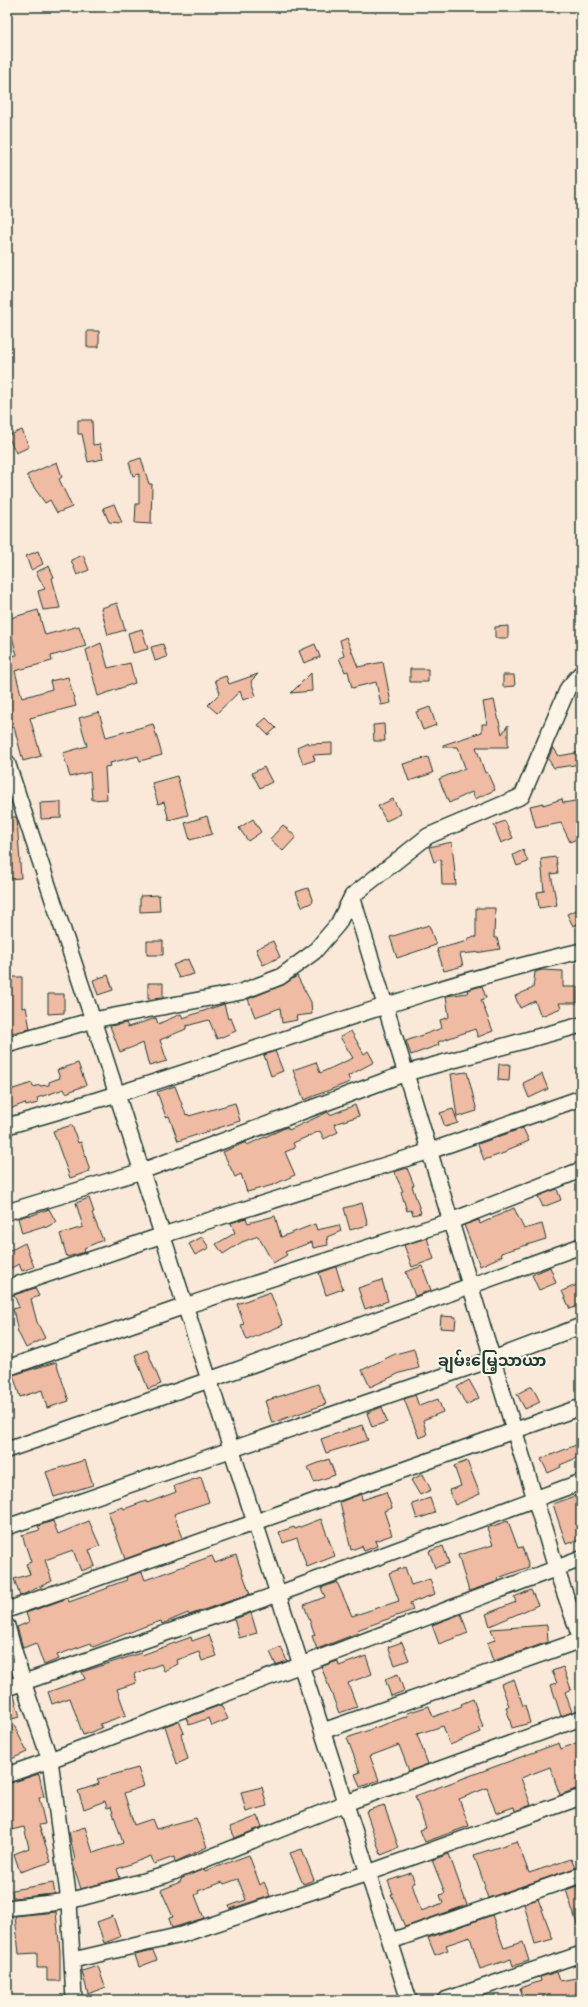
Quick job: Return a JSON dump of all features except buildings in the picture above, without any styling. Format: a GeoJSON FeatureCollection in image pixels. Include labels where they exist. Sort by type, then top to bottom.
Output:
{"type":"FeatureCollection","features":[{"type":"Feature","properties":{"kind":"street"},"geometry":{"type":"LineString","coordinates":[[7,1046],[93,1020],[241,992],[280,977],[314,952],[338,924],[352,896],[428,836],[522,796],[568,688],[581,674]]}},
{"type":"Feature","properties":{"kind":"street"},"geometry":{"type":"LineString","coordinates":[[7,762],[93,1020],[409,2000]]}},
{"type":"Feature","properties":{"kind":"street"},"geometry":{"type":"LineString","coordinates":[[323,1731],[581,1640],[556,1568],[352,896]]}},
{"type":"Feature","properties":{"kind":"street"},"geometry":{"type":"LineString","coordinates":[[7,1126],[117,1094],[385,1005],[533,962],[581,951]]}},
{"type":"Feature","properties":{"kind":"street"},"geometry":{"type":"LineString","coordinates":[[7,1212],[142,1171],[406,1073],[581,1025]]}},
{"type":"Feature","properties":{"kind":"street"},"geometry":{"type":"LineString","coordinates":[[7,1288],[162,1235],[430,1151],[581,1098]]}},
{"type":"Feature","properties":{"kind":"street"},"geometry":{"type":"LineString","coordinates":[[7,1368],[185,1306],[451,1221],[581,1170]]}},
{"type":"Feature","properties":{"kind":"street"},"geometry":{"type":"LineString","coordinates":[[7,1450],[471,1287],[581,1246]]}},
{"type":"Feature","properties":{"kind":"street"},"geometry":{"type":"LineString","coordinates":[[7,1527],[232,1451],[493,1359],[581,1326]]}},
{"type":"Feature","properties":{"kind":"street"},"geometry":{"type":"LineString","coordinates":[[7,1610],[255,1521],[515,1432],[581,1407]]}},
{"type":"Feature","properties":{"kind":"street"},"geometry":{"type":"LineString","coordinates":[[7,1688],[278,1594],[581,1482]]}},
{"type":"Feature","properties":{"kind":"street"},"geometry":{"type":"LineString","coordinates":[[7,1775],[581,1559]]}},
{"type":"Feature","properties":{"kind":"street"},"geometry":{"type":"LineString","coordinates":[[7,1626],[23,1682],[50,1760],[69,1901],[74,2000]]}},
{"type":"Feature","properties":{"kind":"street"},"geometry":{"type":"LineString","coordinates":[[7,1908],[69,1901],[166,1875],[346,1803],[581,1718]]}},
{"type":"Feature","properties":{"kind":"street"},"geometry":{"type":"LineString","coordinates":[[73,1960],[182,1935],[368,1872],[581,1797]]}},
{"type":"Feature","properties":{"kind":"street"},"geometry":{"type":"LineString","coordinates":[[390,1941],[581,1875]]}},
{"type":"Feature","properties":{"kind":"street"},"geometry":{"type":"LineString","coordinates":[[445,2000],[581,1954]]}},
{"type":"Feature","properties":{"kind":"district","name":"ချမ်းမြေ့သာယာ"},"geometry":{"type":"Point","coordinates":[492,1360]}}]}
